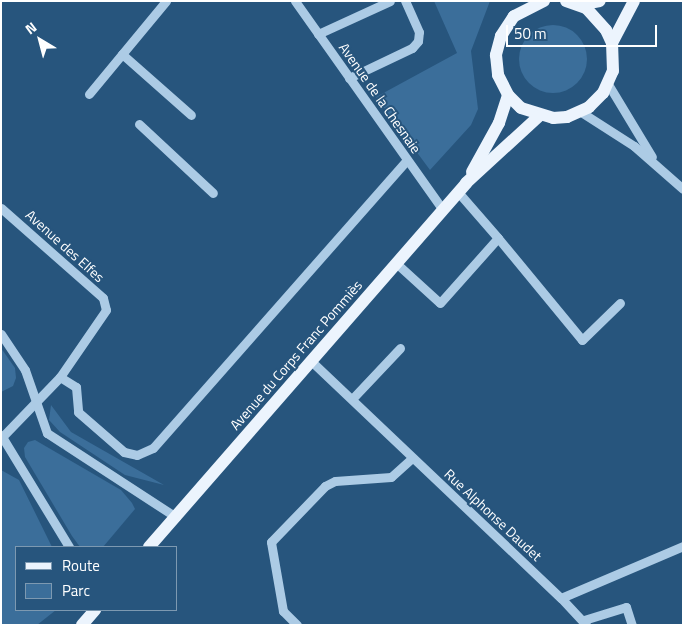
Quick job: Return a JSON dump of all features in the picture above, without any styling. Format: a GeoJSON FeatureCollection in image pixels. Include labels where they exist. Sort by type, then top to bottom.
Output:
{"type":"FeatureCollection","features":[{"type":"Feature","properties":{"kind":"main road"},"geometry":{"type":"LineString","coordinates":[[513,1],[514,16]]}},
{"type":"Feature","properties":{"kind":"main road"},"geometry":{"type":"LineString","coordinates":[[544,1],[514,16],[501,36],[496,55],[498,75],[508,96],[521,108],[539,116],[560,118],[581,112],[597,101],[608,84],[613,64],[612,43],[597,18],[578,5],[566,1]]}},
{"type":"Feature","properties":{"kind":"main road"},"geometry":{"type":"LineString","coordinates":[[578,5],[600,1]]}},
{"type":"Feature","properties":{"kind":"main road"},"geometry":{"type":"LineString","coordinates":[[612,43],[634,1]]}},
{"type":"Feature","properties":{"kind":"main road","name":"Avenue du Corps Franc Pommiès"},"geometry":{"type":"LineString","coordinates":[[462,188],[499,123],[508,96]]}},
{"type":"Feature","properties":{"kind":"main road","name":"Avenue du Corps Franc Pommiès"},"geometry":{"type":"LineString","coordinates":[[150,546],[310,360],[462,188],[539,116]]}},
{"type":"Feature","properties":{"kind":"main road"},"geometry":{"type":"LineString","coordinates":[[82,625],[94,611]]}},
{"type":"Feature","properties":{"kind":"street"},"geometry":{"type":"LineString","coordinates":[[89,94],[166,1]]}},
{"type":"Feature","properties":{"kind":"street","name":"Avenue de la Chesnaie"},"geometry":{"type":"LineString","coordinates":[[295,1],[443,210]]}},
{"type":"Feature","properties":{"kind":"street"},"geometry":{"type":"LineString","coordinates":[[318,34],[390,1]]}},
{"type":"Feature","properties":{"kind":"street"},"geometry":{"type":"LineString","coordinates":[[349,78],[412,48],[418,41],[419,32],[405,1]]}},
{"type":"Feature","properties":{"kind":"street"},"geometry":{"type":"LineString","coordinates":[[122,54],[191,115]]}},
{"type":"Feature","properties":{"kind":"street"},"geometry":{"type":"LineString","coordinates":[[608,84],[656,164]]}},
{"type":"Feature","properties":{"kind":"street"},"geometry":{"type":"LineString","coordinates":[[581,112],[605,126],[656,164],[683,189]]}},
{"type":"Feature","properties":{"kind":"street"},"geometry":{"type":"LineString","coordinates":[[139,124],[213,193]]}},
{"type":"Feature","properties":{"kind":"street"},"geometry":{"type":"LineString","coordinates":[[60,377],[76,387],[78,412],[124,452],[137,455],[153,448],[407,160]]}},
{"type":"Feature","properties":{"kind":"street"},"geometry":{"type":"LineString","coordinates":[[462,188],[498,238],[582,340],[620,303]]}},
{"type":"Feature","properties":{"kind":"street","name":"Avenue des Elfes"},"geometry":{"type":"LineString","coordinates":[[1,208],[102,298],[105,305],[104,316],[60,377],[36,404],[2,437]]}},
{"type":"Feature","properties":{"kind":"street"},"geometry":{"type":"LineString","coordinates":[[396,263],[440,303],[498,238]]}},
{"type":"Feature","properties":{"kind":"street"},"geometry":{"type":"LineString","coordinates":[[1,334],[25,370],[48,433],[176,517]]}},
{"type":"Feature","properties":{"kind":"street"},"geometry":{"type":"LineString","coordinates":[[352,399],[400,348]]}},
{"type":"Feature","properties":{"kind":"street","name":"Rue Alphonse Daudet"},"geometry":{"type":"LineString","coordinates":[[310,360],[562,598],[585,622]]}},
{"type":"Feature","properties":{"kind":"street"},"geometry":{"type":"LineString","coordinates":[[2,437],[68,546]]}},
{"type":"Feature","properties":{"kind":"street"},"geometry":{"type":"LineString","coordinates":[[297,625],[283,611],[271,542],[325,486],[335,481],[391,477],[412,458]]}},
{"type":"Feature","properties":{"kind":"street"},"geometry":{"type":"LineString","coordinates":[[562,598],[683,546]]}},
{"type":"Feature","properties":{"kind":"street"},"geometry":{"type":"LineString","coordinates":[[585,622],[626,607],[632,625]]}},
{"type":"Feature","properties":{"kind":"green space"},"geometry":{"type":"Polygon","coordinates":[[[434,1],[490,1],[471,51],[478,109],[471,125],[430,170],[376,97],[457,53],[434,1]]]}},
{"type":"Feature","properties":{"kind":"green space"},"geometry":{"type":"Polygon","coordinates":[[[553,25],[566,28],[577,35],[584,46],[587,59],[584,72],[577,83],[566,90],[553,93],[540,90],[529,83],[522,72],[519,59],[522,46],[529,35],[540,28],[553,25]]]}},
{"type":"Feature","properties":{"kind":"green space"},"geometry":{"type":"Polygon","coordinates":[[[1,348],[15,368],[16,378],[13,386],[1,392],[1,348]]]}},
{"type":"Feature","properties":{"kind":"green space"},"geometry":{"type":"Polygon","coordinates":[[[51,405],[71,432],[164,485],[125,475],[60,432],[49,420],[51,405]]]}},
{"type":"Feature","properties":{"kind":"green space"},"geometry":{"type":"Polygon","coordinates":[[[35,440],[121,490],[132,503],[135,509],[104,546],[79,546],[25,457],[24,448],[28,442],[35,440]]]}},
{"type":"Feature","properties":{"kind":"green space"},"geometry":{"type":"Polygon","coordinates":[[[1,470],[19,480],[52,546],[15,546],[15,611],[55,611],[37,625],[1,625],[1,470]]]}}]}
